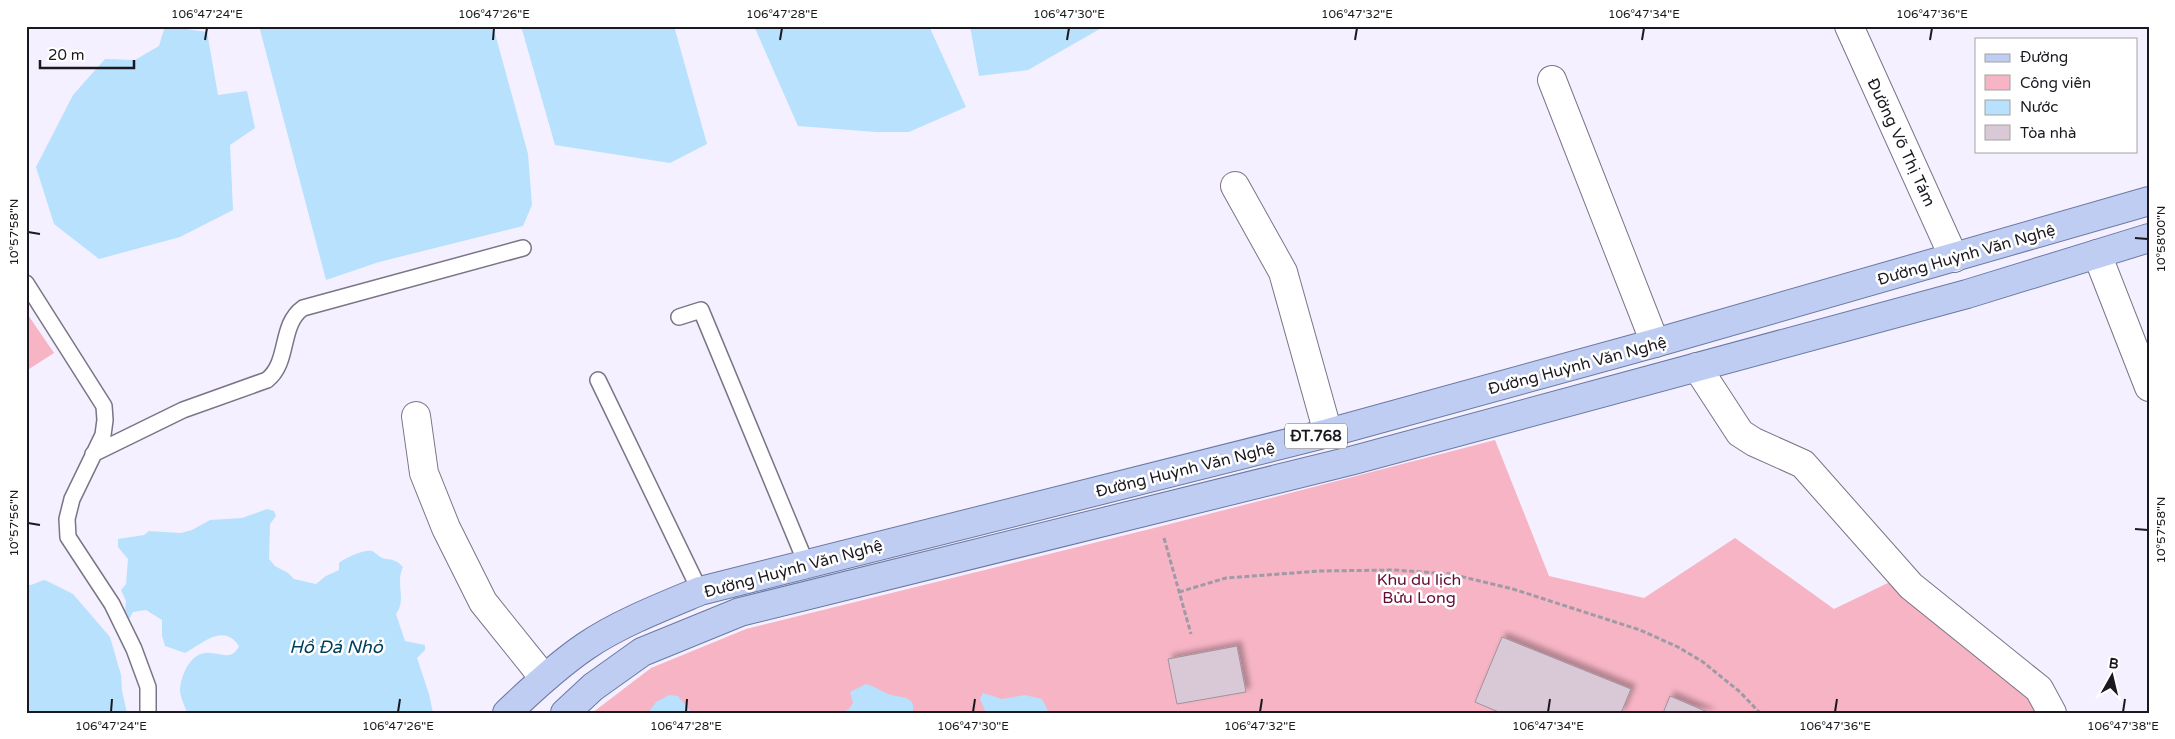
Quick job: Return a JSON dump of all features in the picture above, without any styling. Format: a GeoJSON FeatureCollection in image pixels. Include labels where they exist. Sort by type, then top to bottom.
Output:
{"type":"FeatureCollection","features":[{"type":"Feature","properties":{"kind":"main road","name":"Đường Huỳnh Văn Nghệ"},"geometry":{"type":"LineString","coordinates":[[508,713],[544,678],[587,645],[663,606],[700,591],[1328,433],[1655,343],[2149,201]]}},
{"type":"Feature","properties":{"kind":"main road","name":"Đường Huỳnh Văn Nghệ"},"geometry":{"type":"LineString","coordinates":[[566,713],[593,687],[642,652],[740,612],[1354,460],[1967,294],[2149,238]]}},
{"type":"Feature","properties":{"kind":"main road"},"geometry":{"type":"LineString","coordinates":[[1954,258],[1967,294]]}},
{"type":"Feature","properties":{"kind":"street","name":"Đường Võ Thị Tám"},"geometry":{"type":"LineString","coordinates":[[1849,26],[1954,258]]}},
{"type":"Feature","properties":{"kind":"street"},"geometry":{"type":"LineString","coordinates":[[1552,80],[1655,343]]}},
{"type":"Feature","properties":{"kind":"street"},"geometry":{"type":"LineString","coordinates":[[1235,186],[1283,272],[1328,433]]}},
{"type":"Feature","properties":{"kind":"street"},"geometry":{"type":"LineString","coordinates":[[2097,254],[2149,387]]}},
{"type":"Feature","properties":{"kind":"street"},"geometry":{"type":"LineString","coordinates":[[1697,367],[1740,433],[1754,442],[1803,464],[1911,586],[2039,689],[2052,713]]}},
{"type":"Feature","properties":{"kind":"street"},"geometry":{"type":"LineString","coordinates":[[416,416],[424,473],[446,528],[483,602],[544,678]]}},
{"type":"Feature","properties":{"kind":"lane"},"geometry":{"type":"LineString","coordinates":[[93,454],[182,410],[267,380],[275,374],[289,323],[295,314],[303,308],[523,248]]}},
{"type":"Feature","properties":{"kind":"lane"},"geometry":{"type":"LineString","coordinates":[[26,283],[104,406],[103,435],[72,500],[67,519],[68,537],[112,604],[134,648],[148,687],[148,713]]}},
{"type":"Feature","properties":{"kind":"lane"},"geometry":{"type":"LineString","coordinates":[[679,317],[701,310],[806,563]]}},
{"type":"Feature","properties":{"kind":"lane"},"geometry":{"type":"LineString","coordinates":[[598,380],[700,591]]}},
{"type":"Feature","properties":{"kind":"path"},"geometry":{"type":"LineString","coordinates":[[1156,509],[1190,634]]}},
{"type":"Feature","properties":{"kind":"path"},"geometry":{"type":"LineString","coordinates":[[1179,592],[1226,578],[1320,570],[1394,570],[1451,574],[1512,589],[1640,630],[1678,647],[1703,662],[1740,692],[1760,713]]}},
{"type":"Feature","properties":{"kind":"green space"},"geometry":{"type":"Polygon","coordinates":[[[26,312],[54,353],[26,371],[26,312]]]}},
{"type":"Feature","properties":{"kind":"green space","name":"Khu du lịch Bửu Long"},"geometry":{"type":"Polygon","coordinates":[[[1495,440],[1549,576],[1644,598],[1735,538],[1834,609],[1892,581],[2030,698],[2040,713],[592,713],[651,668],[746,629],[1170,524],[1495,440]]]}},
{"type":"Feature","properties":{"kind":"water"},"geometry":{"type":"Polygon","coordinates":[[[165,26],[207,32],[218,95],[247,91],[255,128],[230,145],[233,210],[180,237],[99,259],[54,224],[36,167],[73,95],[105,59],[135,60],[159,46],[165,26]]]}},
{"type":"Feature","properties":{"kind":"water"},"geometry":{"type":"Polygon","coordinates":[[[259,26],[493,26],[528,154],[532,205],[523,226],[379,262],[326,280],[259,26]]]}},
{"type":"Feature","properties":{"kind":"water"},"geometry":{"type":"Polygon","coordinates":[[[521,26],[674,26],[707,144],[670,163],[555,145],[521,26]]]}},
{"type":"Feature","properties":{"kind":"water"},"geometry":{"type":"Polygon","coordinates":[[[754,26],[929,26],[966,107],[909,132],[876,132],[798,126],[754,26]]]}},
{"type":"Feature","properties":{"kind":"water"},"geometry":{"type":"Polygon","coordinates":[[[970,26],[1105,26],[1028,70],[979,76],[970,26]]]}},
{"type":"Feature","properties":{"kind":"water","name":"Hồ Đá Nhỏ"},"geometry":{"type":"Polygon","coordinates":[[[267,509],[274,511],[276,516],[270,524],[269,559],[275,566],[288,573],[294,579],[316,584],[326,576],[339,570],[339,563],[364,551],[372,551],[382,558],[396,561],[403,567],[400,579],[401,603],[396,614],[405,641],[425,645],[425,650],[417,658],[433,713],[187,713],[180,690],[184,673],[190,662],[205,653],[232,654],[239,646],[233,639],[220,635],[206,640],[185,653],[165,646],[162,636],[162,620],[146,610],[133,612],[129,619],[125,610],[126,601],[121,590],[126,584],[128,559],[118,547],[118,539],[144,535],[149,531],[181,533],[192,530],[210,520],[242,518],[267,509]]]}},
{"type":"Feature","properties":{"kind":"water"},"geometry":{"type":"Polygon","coordinates":[[[45,580],[73,594],[110,637],[121,675],[122,691],[127,713],[26,713],[26,585],[45,580]]]}},
{"type":"Feature","properties":{"kind":"water"},"geometry":{"type":"Polygon","coordinates":[[[866,684],[888,694],[909,699],[913,703],[913,712],[840,713],[849,709],[853,703],[850,692],[866,684]]]}},
{"type":"Feature","properties":{"kind":"water"},"geometry":{"type":"Polygon","coordinates":[[[983,693],[1002,699],[1025,695],[1042,699],[1049,713],[986,713],[980,699],[983,693]]]}},
{"type":"Feature","properties":{"kind":"water"},"geometry":{"type":"Polygon","coordinates":[[[669,695],[678,696],[692,713],[648,713],[656,702],[669,695]]]}},
{"type":"Feature","properties":{"kind":"building"},"geometry":{"type":"Polygon","coordinates":[[[1502,637],[1631,689],[1621,713],[1501,713],[1475,702],[1502,637]]]}},
{"type":"Feature","properties":{"kind":"building"},"geometry":{"type":"Polygon","coordinates":[[[1237,646],[1246,692],[1177,704],[1168,659],[1237,646]]]}},
{"type":"Feature","properties":{"kind":"building"},"geometry":{"type":"Polygon","coordinates":[[[1670,696],[1710,713],[1663,713],[1670,696]]]}}]}
